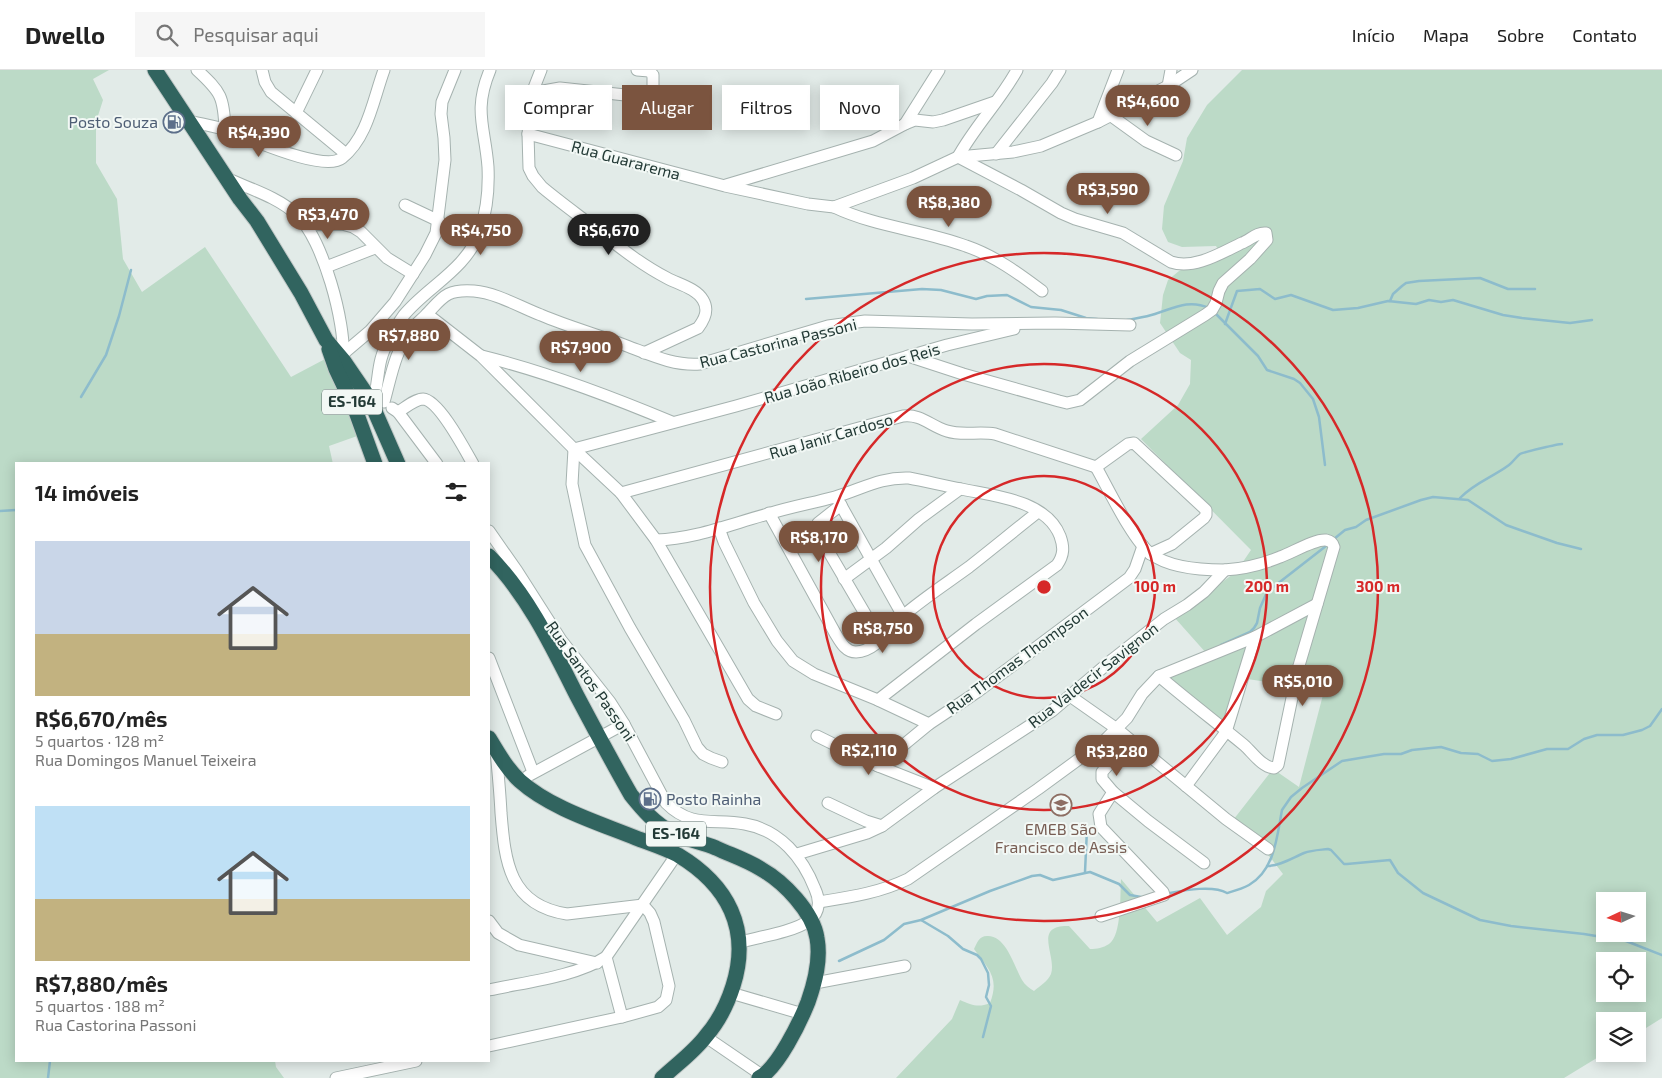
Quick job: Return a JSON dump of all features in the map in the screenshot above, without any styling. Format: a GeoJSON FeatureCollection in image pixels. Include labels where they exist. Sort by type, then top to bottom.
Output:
{"type":"FeatureCollection","features":[{"type":"Feature","properties":{"kind":"highway","name":"ES-164"},"geometry":{"type":"LineString","coordinates":[[155,70],[226,178],[257,221],[301,293],[326,340],[336,369],[355,408],[374,462]]}},
{"type":"Feature","properties":{"kind":"highway","name":"ES-164"},"geometry":{"type":"LineString","coordinates":[[326,340],[343,357],[377,405],[384,433],[397,462]]}},
{"type":"Feature","properties":{"kind":"highway"},"geometry":{"type":"LineString","coordinates":[[346,390],[350,386],[362,386]]}},
{"type":"Feature","properties":{"kind":"highway","name":"ES-164"},"geometry":{"type":"LineString","coordinates":[[490,557],[512,583],[544,634],[631,795],[645,813],[672,832],[714,847],[760,868],[778,880],[796,898],[810,920],[817,938],[815,983],[794,1034],[761,1077]]}},
{"type":"Feature","properties":{"kind":"highway","name":"ES-164"},"geometry":{"type":"LineString","coordinates":[[493,744],[509,769],[527,777],[550,801],[676,854],[713,882],[725,898],[733,916],[740,942],[740,958],[731,993],[719,1019],[706,1037],[662,1078]]}},
{"type":"Feature","properties":{"kind":"street"},"geometry":{"type":"LineString","coordinates":[[198,70],[219,92],[223,102],[225,130]]}},
{"type":"Feature","properties":{"kind":"street"},"geometry":{"type":"LineString","coordinates":[[262,70],[265,82],[271,92],[346,154]]}},
{"type":"Feature","properties":{"kind":"street"},"geometry":{"type":"LineString","coordinates":[[265,82],[269,70]]}},
{"type":"Feature","properties":{"kind":"street"},"geometry":{"type":"LineString","coordinates":[[296,113],[317,70]]}},
{"type":"Feature","properties":{"kind":"street"},"geometry":{"type":"LineString","coordinates":[[189,121],[225,130],[289,154],[320,161],[335,162],[341,160],[356,143],[367,123],[384,70]]}},
{"type":"Feature","properties":{"kind":"street"},"geometry":{"type":"LineString","coordinates":[[343,357],[381,319],[395,302],[436,234],[445,160],[441,114],[442,102],[455,70]]}},
{"type":"Feature","properties":{"kind":"street"},"geometry":{"type":"LineString","coordinates":[[436,462],[398,412],[377,405],[375,397],[381,360],[389,339],[416,302],[453,270],[467,254],[478,234],[486,210],[488,184],[488,166],[480,102],[490,70]]}},
{"type":"Feature","properties":{"kind":"street"},"geometry":{"type":"LineString","coordinates":[[535,85],[541,70]]}},
{"type":"Feature","properties":{"kind":"street"},"geometry":{"type":"LineString","coordinates":[[637,70],[649,71],[654,75],[654,85]]}},
{"type":"Feature","properties":{"kind":"street"},"geometry":{"type":"LineString","coordinates":[[905,124],[939,70]]}},
{"type":"Feature","properties":{"kind":"street"},"geometry":{"type":"LineString","coordinates":[[958,157],[995,102],[1009,85],[1017,70]]}},
{"type":"Feature","properties":{"kind":"street"},"geometry":{"type":"LineString","coordinates":[[996,154],[1046,91],[1060,70]]}},
{"type":"Feature","properties":{"kind":"street"},"geometry":{"type":"LineString","coordinates":[[1098,122],[1118,70]]}},
{"type":"Feature","properties":{"kind":"street"},"geometry":{"type":"LineString","coordinates":[[1168,86],[1171,70]]}},
{"type":"Feature","properties":{"kind":"street"},"geometry":{"type":"LineString","coordinates":[[834,206],[913,178],[958,157],[1012,152],[1041,146],[1098,122],[1168,86],[1192,70]]}},
{"type":"Feature","properties":{"kind":"street"},"geometry":{"type":"LineString","coordinates":[[724,186],[873,141],[905,124],[918,120],[933,122],[943,120],[995,102]]}},
{"type":"Feature","properties":{"kind":"street"},"geometry":{"type":"LineString","coordinates":[[1110,115],[1146,141],[1176,155]]}},
{"type":"Feature","properties":{"kind":"street"},"geometry":{"type":"LineString","coordinates":[[528,130],[529,168],[542,187],[624,252],[656,273],[693,291],[702,298],[706,314],[704,321],[698,328],[644,353]]}},
{"type":"Feature","properties":{"kind":"street","name":"Rua Guararema"},"geometry":{"type":"LineString","coordinates":[[528,134],[724,186],[808,204],[834,206]]}},
{"type":"Feature","properties":{"kind":"street"},"geometry":{"type":"LineString","coordinates":[[908,356],[1059,401],[1074,402],[1087,395],[1130,361],[1212,310],[1223,283],[1268,240],[1266,233],[1260,233],[1242,244],[1203,261],[1185,265],[1178,264],[1171,262],[1123,233],[1061,213],[958,157]]}},
{"type":"Feature","properties":{"kind":"street"},"geometry":{"type":"LineString","coordinates":[[226,178],[280,202],[307,225],[326,267],[340,320],[343,357]]}},
{"type":"Feature","properties":{"kind":"street"},"geometry":{"type":"LineString","coordinates":[[405,205],[439,221]]}},
{"type":"Feature","properties":{"kind":"street"},"geometry":{"type":"LineString","coordinates":[[834,206],[854,216],[965,245],[1004,264],[1042,290]]}},
{"type":"Feature","properties":{"kind":"street"},"geometry":{"type":"LineString","coordinates":[[307,225],[342,224],[353,227],[361,232],[387,258],[413,274]]}},
{"type":"Feature","properties":{"kind":"street"},"geometry":{"type":"LineString","coordinates":[[326,267],[375,248]]}},
{"type":"Feature","properties":{"kind":"street","name":"Rua Castorina Passoni"},"geometry":{"type":"LineString","coordinates":[[377,405],[403,342],[412,328],[438,300],[446,295],[474,291],[499,297],[543,316],[675,364],[700,364],[828,326],[850,322],[1032,324],[1055,322],[1130,325]]}},
{"type":"Feature","properties":{"kind":"street"},"geometry":{"type":"LineString","coordinates":[[427,314],[480,356],[574,449],[622,493],[656,540],[748,699],[756,706],[776,714]]}},
{"type":"Feature","properties":{"kind":"street","name":"Rua João Ribeiro dos Reis"},"geometry":{"type":"LineString","coordinates":[[574,449],[736,406],[908,356],[1032,324]]}},
{"type":"Feature","properties":{"kind":"street"},"geometry":{"type":"LineString","coordinates":[[480,356],[543,373],[608,396],[672,422]]}},
{"type":"Feature","properties":{"kind":"street"},"geometry":{"type":"LineString","coordinates":[[398,412],[417,401],[423,399],[428,401],[443,414],[472,462]]}},
{"type":"Feature","properties":{"kind":"street","name":"Rua Janir Cardoso"},"geometry":{"type":"LineString","coordinates":[[622,493],[806,444],[894,417],[911,415],[920,417],[948,432],[995,434],[1096,467]]}},
{"type":"Feature","properties":{"kind":"street"},"geometry":{"type":"LineString","coordinates":[[1147,550],[1172,544],[1204,518],[1206,510],[1134,443],[1128,444],[1096,467],[1147,550],[1161,560],[1181,566],[1225,570],[1266,563],[1318,541],[1332,542],[1334,547],[1298,669],[1278,765],[1274,768],[1264,765],[1159,676]]}},
{"type":"Feature","properties":{"kind":"street"},"geometry":{"type":"LineString","coordinates":[[574,449],[572,484],[585,545],[630,628],[684,720],[697,747],[703,754],[722,762]]}},
{"type":"Feature","properties":{"kind":"street"},"geometry":{"type":"LineString","coordinates":[[656,540],[669,540],[769,513],[839,501],[894,477],[916,479],[1009,498],[1026,504],[1052,522],[1058,530],[1063,543],[1062,558],[1057,564],[878,700]]}},
{"type":"Feature","properties":{"kind":"street"},"geometry":{"type":"LineString","coordinates":[[844,579],[960,489]]}},
{"type":"Feature","properties":{"kind":"street"},"geometry":{"type":"LineString","coordinates":[[839,501],[903,616]]}},
{"type":"Feature","properties":{"kind":"street"},"geometry":{"type":"LineString","coordinates":[[839,501],[818,524],[816,530],[874,629]]}},
{"type":"Feature","properties":{"kind":"street"},"geometry":{"type":"LineString","coordinates":[[769,513],[843,646],[849,650],[859,652],[890,632],[903,616],[976,562],[1038,512]]}},
{"type":"Feature","properties":{"kind":"street"},"geometry":{"type":"LineString","coordinates":[[718,528],[754,603],[777,641],[793,661],[814,674],[930,724]]}},
{"type":"Feature","properties":{"kind":"street","name":"Rua Santos Passoni"},"geometry":{"type":"LineString","coordinates":[[490,532],[518,571],[561,640],[610,702],[624,724],[666,803],[676,813],[696,820],[744,824],[756,827],[786,844],[797,854],[810,877],[819,902]]}},
{"type":"Feature","properties":{"kind":"street","name":"Rua Thomas Thompson"},"geometry":{"type":"LineString","coordinates":[[878,766],[930,724],[977,692],[1129,578],[1147,550]]}},
{"type":"Feature","properties":{"kind":"street","name":"Rua Valdecir Savignon"},"geometry":{"type":"LineString","coordinates":[[797,854],[867,833],[882,826],[934,788],[1045,716],[1164,619],[1186,606],[1204,592],[1225,570]]}},
{"type":"Feature","properties":{"kind":"street"},"geometry":{"type":"LineString","coordinates":[[740,942],[790,929],[810,920],[817,910],[819,902],[880,891],[908,879],[1089,753],[1117,729],[1142,694],[1159,676],[1255,637],[1317,604]]}},
{"type":"Feature","properties":{"kind":"street"},"geometry":{"type":"LineString","coordinates":[[1186,786],[1226,732],[1255,637]]}},
{"type":"Feature","properties":{"kind":"street"},"geometry":{"type":"LineString","coordinates":[[490,661],[527,777],[624,724]]}},
{"type":"Feature","properties":{"kind":"street"},"geometry":{"type":"LineString","coordinates":[[1070,696],[1117,729],[1226,819],[1268,849]]}},
{"type":"Feature","properties":{"kind":"street"},"geometry":{"type":"LineString","coordinates":[[817,736],[878,766],[934,788]]}},
{"type":"Feature","properties":{"kind":"street"},"geometry":{"type":"LineString","coordinates":[[1130,741],[1102,772],[1102,779],[1110,796],[1204,862]]}},
{"type":"Feature","properties":{"kind":"street"},"geometry":{"type":"LineString","coordinates":[[493,744],[507,863],[517,885],[530,900],[542,908],[567,914],[642,905]]}},
{"type":"Feature","properties":{"kind":"street"},"geometry":{"type":"LineString","coordinates":[[1101,916],[1162,897],[1164,894],[1101,827],[1099,814],[1110,796]]}},
{"type":"Feature","properties":{"kind":"street"},"geometry":{"type":"LineString","coordinates":[[828,803],[866,821],[882,826]]}},
{"type":"Feature","properties":{"kind":"street"},"geometry":{"type":"LineString","coordinates":[[490,990],[569,973],[602,960],[676,854]]}},
{"type":"Feature","properties":{"kind":"street"},"geometry":{"type":"LineString","coordinates":[[490,1046],[622,1017],[658,1007],[666,1000],[669,986],[654,922],[650,913],[642,905]]}},
{"type":"Feature","properties":{"kind":"street"},"geometry":{"type":"LineString","coordinates":[[490,922],[498,933],[519,945],[602,960]]}},
{"type":"Feature","properties":{"kind":"street"},"geometry":{"type":"LineString","coordinates":[[602,960],[622,1017]]}},
{"type":"Feature","properties":{"kind":"street"},"geometry":{"type":"LineString","coordinates":[[815,983],[905,966]]}},
{"type":"Feature","properties":{"kind":"street"},"geometry":{"type":"LineString","coordinates":[[731,993],[803,1014]]}},
{"type":"Feature","properties":{"kind":"street"},"geometry":{"type":"LineString","coordinates":[[706,1037],[761,1077]]}},
{"type":"Feature","properties":{"kind":"street"},"geometry":{"type":"LineString","coordinates":[[336,1078],[411,1062]]}},
{"type":"Feature","properties":{"kind":"green space"},"geometry":{"type":"Polygon","coordinates":[[[0,70],[109,70],[93,79],[103,100],[96,122],[96,163],[117,199],[123,259],[142,292],[205,247],[291,377],[327,358],[360,435],[329,446],[333,462],[15,462],[15,1062],[275,1062],[276,1067],[284,1078],[0,1078],[0,70]]]}},
{"type":"Feature","properties":{"kind":"green space"},"geometry":{"type":"Polygon","coordinates":[[[1242,70],[1662,70],[1662,1018],[1646,1028],[1646,1012],[1596,1012],[1596,1058],[1564,1078],[896,1078],[952,1019],[960,1000],[975,1005],[990,1003],[993,994],[993,980],[988,968],[974,949],[982,937],[994,937],[999,940],[1009,952],[1023,982],[1034,991],[1051,974],[1052,966],[1048,942],[1051,930],[1069,926],[1090,949],[1109,944],[1113,939],[1120,914],[1121,879],[1157,922],[1200,898],[1227,935],[1261,907],[1266,891],[1283,874],[1270,857],[1230,824],[1273,769],[1299,787],[1324,691],[1241,678],[1227,727],[1165,676],[1207,654],[1174,617],[1236,572],[1251,550],[1141,439],[1178,405],[1190,384],[1191,360],[1180,353],[1160,323],[1163,295],[1168,280],[1179,271],[1219,251],[1216,246],[1182,247],[1168,242],[1162,229],[1164,206],[1183,161],[1187,138],[1207,105],[1242,70]]]}},
{"type":"Feature","properties":{"kind":"waterway"},"geometry":{"type":"LineString","coordinates":[[81,397],[106,355],[131,270]]}},
{"type":"Feature","properties":{"kind":"waterway"},"geometry":{"type":"LineString","coordinates":[[1390,301],[1393,294],[1406,283],[1419,281],[1480,278],[1508,289],[1535,289]]}},
{"type":"Feature","properties":{"kind":"waterway"},"geometry":{"type":"LineString","coordinates":[[806,299],[922,289],[941,290],[976,299],[987,296],[1007,295],[1031,307],[1061,310],[1086,318],[1097,319]]}},
{"type":"Feature","properties":{"kind":"waterway"},"geometry":{"type":"LineString","coordinates":[[1225,324],[1237,291],[1260,289],[1275,299],[1291,295],[1333,310],[1358,308],[1388,301],[1416,304],[1429,300],[1441,302],[1453,300],[1503,315],[1522,318],[1570,323],[1592,320]]}},
{"type":"Feature","properties":{"kind":"waterway"},"geometry":{"type":"LineString","coordinates":[[1127,320],[1188,304],[1202,305],[1209,308]]}},
{"type":"Feature","properties":{"kind":"waterway"},"geometry":{"type":"LineString","coordinates":[[1216,314],[1258,356],[1267,370],[1294,379],[1300,383],[1313,399],[1319,417],[1325,465]]}},
{"type":"Feature","properties":{"kind":"waterway"},"geometry":{"type":"LineString","coordinates":[[1460,498],[1471,488],[1509,465],[1520,454],[1562,444]]}},
{"type":"Feature","properties":{"kind":"waterway"},"geometry":{"type":"LineString","coordinates":[[1334,539],[1345,530],[1356,527],[1366,520],[1433,497],[1468,500],[1506,525],[1557,543],[1581,549]]}},
{"type":"Feature","properties":{"kind":"waterway"},"geometry":{"type":"LineString","coordinates":[[0,511],[15,510]]}},
{"type":"Feature","properties":{"kind":"waterway"},"geometry":{"type":"LineString","coordinates":[[1221,645],[1250,632],[1257,623],[1260,608],[1267,592],[1326,546]]}},
{"type":"Feature","properties":{"kind":"waterway"},"geometry":{"type":"LineString","coordinates":[[1170,893],[1207,889],[1227,893],[1238,890],[1258,879],[1270,862],[1282,810],[1291,797],[1342,761],[1441,747],[1461,753],[1478,754],[1492,761],[1511,759],[1547,749],[1568,749],[1584,739],[1597,735],[1623,735],[1642,730],[1650,726],[1662,709]]}},
{"type":"Feature","properties":{"kind":"waterway"},"geometry":{"type":"LineString","coordinates":[[1085,872],[1087,829]]}},
{"type":"Feature","properties":{"kind":"waterway"},"geometry":{"type":"LineString","coordinates":[[1267,866],[1281,863],[1307,852],[1328,849],[1344,864],[1390,860],[1398,873],[1423,893],[1480,920],[1511,926],[1584,934],[1626,941],[1662,955]]}},
{"type":"Feature","properties":{"kind":"waterway"},"geometry":{"type":"LineString","coordinates":[[839,961],[884,940],[904,924],[921,920],[990,891],[1032,876],[1040,875],[1053,880],[1090,872],[1119,884],[1130,895],[1141,897]]}},
{"type":"Feature","properties":{"kind":"waterway"},"geometry":{"type":"LineString","coordinates":[[921,920],[981,959],[988,973],[989,985],[986,997],[991,1006],[983,1037]]}},
{"type":"Feature","properties":{"kind":"waterway"},"geometry":{"type":"LineString","coordinates":[[48,1078],[50,1062]]}},
{"type":"Feature","properties":{"kind":"place","name":"Posto Souza"},"geometry":{"type":"Point","coordinates":[174,122]}},
{"type":"Feature","properties":{"kind":"place","name":"Posto Rainha"},"geometry":{"type":"Point","coordinates":[650,799]}},
{"type":"Feature","properties":{"kind":"place","name":"EMEB São Francisco de Assis"},"geometry":{"type":"Point","coordinates":[1061,805]}}]}
